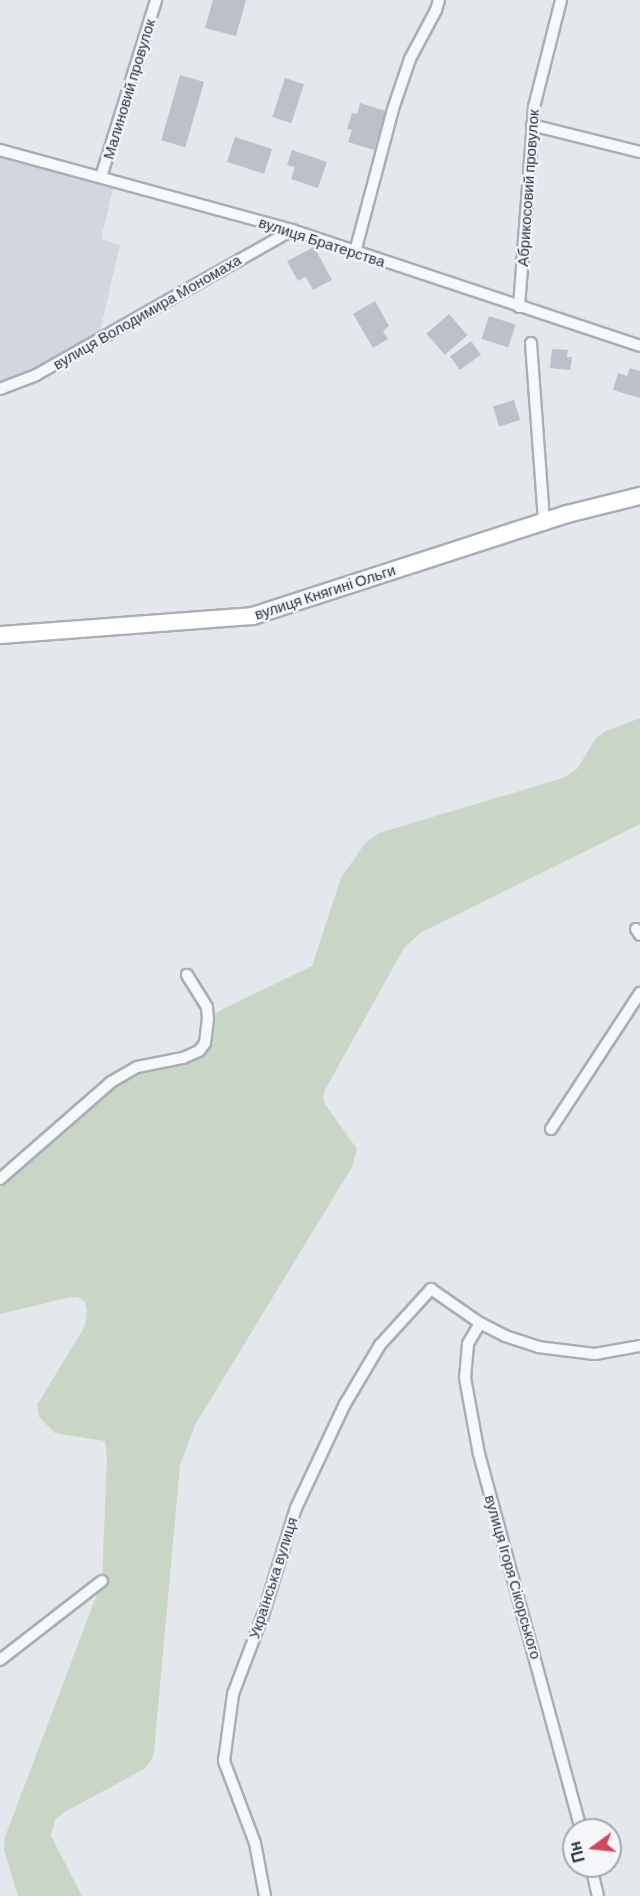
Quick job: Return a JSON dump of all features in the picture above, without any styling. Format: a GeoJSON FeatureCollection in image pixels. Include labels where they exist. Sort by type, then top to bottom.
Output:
{"type":"FeatureCollection","features":[{"type":"Feature","properties":{"kind":"street","name":"Малиновий провулок"},"geometry":{"type":"LineString","coordinates":[[101,177],[156,0]]}},
{"type":"Feature","properties":{"kind":"street"},"geometry":{"type":"LineString","coordinates":[[355,252],[393,109],[410,58],[439,0]]}},
{"type":"Feature","properties":{"kind":"street","name":"Абрикосовий провулок"},"geometry":{"type":"LineString","coordinates":[[519,307],[534,106],[561,0]]}},
{"type":"Feature","properties":{"kind":"street"},"geometry":{"type":"LineString","coordinates":[[532,125],[640,152]]}},
{"type":"Feature","properties":{"kind":"street","name":"вулиця Братерства"},"geometry":{"type":"LineString","coordinates":[[0,150],[292,230],[640,346]]}},
{"type":"Feature","properties":{"kind":"street","name":"вулиця Володимира Мономаха"},"geometry":{"type":"LineString","coordinates":[[0,390],[36,375],[292,230]]}},
{"type":"Feature","properties":{"kind":"street"},"geometry":{"type":"LineString","coordinates":[[531,343],[544,521]]}},
{"type":"Feature","properties":{"kind":"street","name":"вулиця Княгині Ольги"},"geometry":{"type":"LineString","coordinates":[[0,635],[253,616],[544,521],[640,496]]}},
{"type":"Feature","properties":{"kind":"street"},"geometry":{"type":"LineString","coordinates":[[0,1179],[111,1082],[137,1067],[183,1058],[199,1051],[205,1042],[207,1007],[187,975]]}},
{"type":"Feature","properties":{"kind":"street"},"geometry":{"type":"LineString","coordinates":[[551,1129],[640,993]]}},
{"type":"Feature","properties":{"kind":"street","name":"Українська вулиця"},"geometry":{"type":"LineString","coordinates":[[265,1896],[255,1843],[224,1761],[233,1694],[263,1615],[296,1508],[345,1404],[380,1346],[431,1289],[480,1323]]}},
{"type":"Feature","properties":{"kind":"street"},"geometry":{"type":"LineString","coordinates":[[480,1323],[505,1336],[538,1347],[595,1354],[640,1346]]}},
{"type":"Feature","properties":{"kind":"street","name":"вулиця Ігоря Сікорського"},"geometry":{"type":"LineString","coordinates":[[480,1323],[468,1344],[465,1378],[479,1454],[578,1818]]}},
{"type":"Feature","properties":{"kind":"street"},"geometry":{"type":"LineString","coordinates":[[0,1660],[102,1581]]}},
{"type":"Feature","properties":{"kind":"street"},"geometry":{"type":"LineString","coordinates":[[594,1878],[598,1896]]}},
{"type":"Feature","properties":{"kind":"shaded area"},"geometry":{"type":"Polygon","coordinates":[[[0,150],[115,181],[101,239],[120,245],[98,340],[0,389],[0,150]]]}},
{"type":"Feature","properties":{"kind":"green space"},"geometry":{"type":"Polygon","coordinates":[[[640,718],[640,824],[420,933],[404,948],[326,1088],[323,1096],[325,1104],[357,1149],[352,1167],[195,1425],[180,1465],[154,1752],[151,1761],[144,1769],[63,1813],[55,1820],[51,1836],[82,1896],[18,1896],[4,1850],[5,1837],[102,1581],[107,1458],[105,1441],[55,1433],[39,1417],[37,1405],[85,1326],[87,1308],[84,1301],[77,1297],[0,1314],[0,1179],[124,1074],[199,1051],[208,1019],[223,1009],[312,966],[341,878],[365,843],[379,833],[563,778],[577,769],[596,738],[606,731],[640,718]]]}},
{"type":"Feature","properties":{"kind":"building"},"geometry":{"type":"Polygon","coordinates":[[[213,0],[246,0],[236,36],[205,28],[213,0]]]}},
{"type":"Feature","properties":{"kind":"building"},"geometry":{"type":"Polygon","coordinates":[[[180,75],[204,82],[185,147],[161,140],[180,75]]]}},
{"type":"Feature","properties":{"kind":"building"},"geometry":{"type":"Polygon","coordinates":[[[285,78],[304,84],[291,123],[272,117],[285,78]]]}},
{"type":"Feature","properties":{"kind":"building"},"geometry":{"type":"Polygon","coordinates":[[[360,103],[386,111],[374,150],[348,142],[352,130],[347,129],[352,113],[357,114],[360,103]]]}},
{"type":"Feature","properties":{"kind":"building"},"geometry":{"type":"Polygon","coordinates":[[[235,137],[272,149],[264,174],[227,162],[235,137]]]}},
{"type":"Feature","properties":{"kind":"building"},"geometry":{"type":"Polygon","coordinates":[[[292,150],[327,162],[318,188],[291,179],[295,167],[287,165],[292,150]]]}},
{"type":"Feature","properties":{"kind":"building"},"geometry":{"type":"Polygon","coordinates":[[[314,247],[332,280],[313,290],[306,277],[298,281],[287,261],[314,247]]]}},
{"type":"Feature","properties":{"kind":"building"},"geometry":{"type":"Polygon","coordinates":[[[375,301],[389,326],[383,331],[388,339],[373,348],[353,314],[375,301]]]}},
{"type":"Feature","properties":{"kind":"building"},"geometry":{"type":"Polygon","coordinates":[[[449,314],[467,335],[445,355],[426,334],[449,314]]]}},
{"type":"Feature","properties":{"kind":"building"},"geometry":{"type":"Polygon","coordinates":[[[489,316],[516,325],[508,347],[482,339],[489,316]]]}},
{"type":"Feature","properties":{"kind":"building"},"geometry":{"type":"Polygon","coordinates":[[[471,341],[481,355],[460,370],[450,356],[471,341]]]}},
{"type":"Feature","properties":{"kind":"building"},"geometry":{"type":"Polygon","coordinates":[[[552,349],[568,350],[567,357],[572,357],[570,370],[550,368],[552,349]]]}},
{"type":"Feature","properties":{"kind":"building"},"geometry":{"type":"Polygon","coordinates":[[[630,368],[640,371],[640,398],[613,390],[618,373],[627,376],[630,368]]]}},
{"type":"Feature","properties":{"kind":"building"},"geometry":{"type":"Polygon","coordinates":[[[514,400],[520,420],[499,427],[493,406],[514,400]]]}}]}
